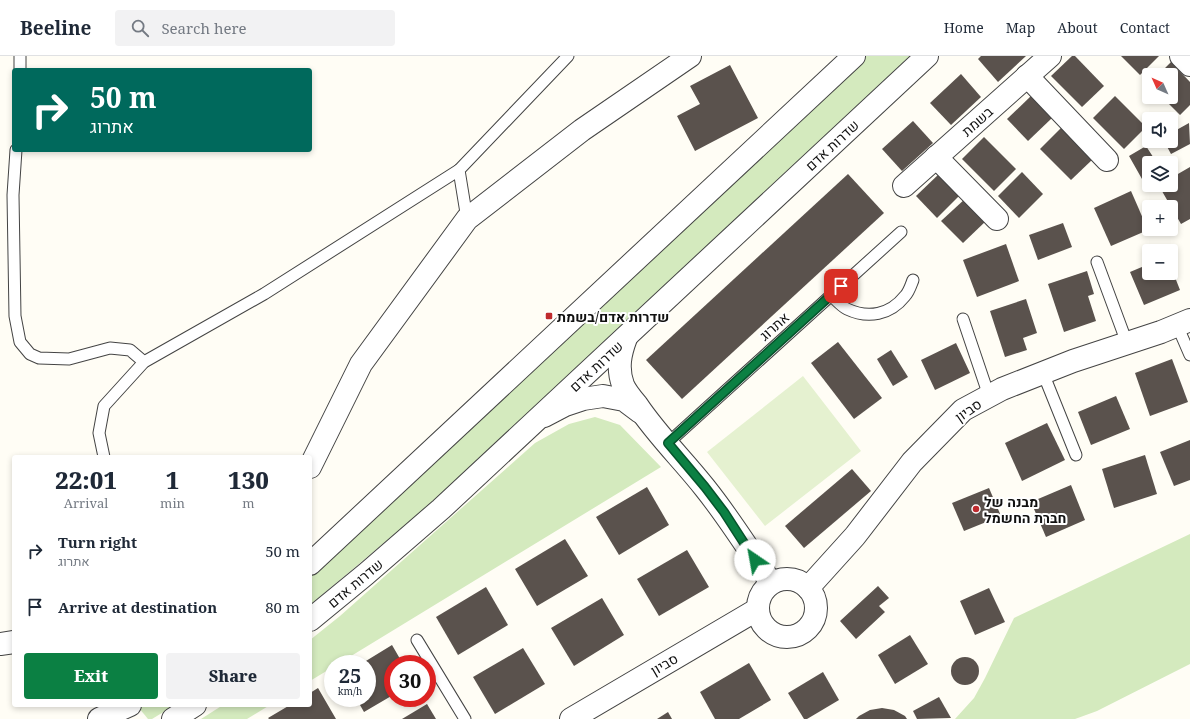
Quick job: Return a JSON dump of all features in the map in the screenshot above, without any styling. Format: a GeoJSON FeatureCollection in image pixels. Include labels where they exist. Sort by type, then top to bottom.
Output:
{"type":"FeatureCollection","features":[{"type":"Feature","properties":{"kind":"street"},"geometry":{"type":"LineString","coordinates":[[312,463],[361,364],[467,219],[582,130],[690,56]]}},
{"type":"Feature","properties":{"kind":"street"},"geometry":{"type":"LineString","coordinates":[[312,562],[854,56]]}},
{"type":"Feature","properties":{"kind":"street","name":"שדרות אדם"},"geometry":{"type":"LineString","coordinates":[[312,618],[436,514],[927,56]]}},
{"type":"Feature","properties":{"kind":"street","name":"בשמת"},"geometry":{"type":"LineString","coordinates":[[904,186],[1050,56]]}},
{"type":"Feature","properties":{"kind":"street"},"geometry":{"type":"LineString","coordinates":[[1181,56],[1190,65]]}},
{"type":"Feature","properties":{"kind":"street"},"geometry":{"type":"LineString","coordinates":[[1027,76],[1107,160]]}},
{"type":"Feature","properties":{"kind":"street"},"geometry":{"type":"LineString","coordinates":[[936,157],[998,219]]}},
{"type":"Feature","properties":{"kind":"street","name":"סביון"},"geometry":{"type":"LineString","coordinates":[[808,588],[855,536],[912,462],[963,410],[1002,389],[1073,361],[1183,322]]}},
{"type":"Feature","properties":{"kind":"street"},"geometry":{"type":"LineString","coordinates":[[626,338],[619,361],[620,374],[624,387],[643,415],[705,487],[724,512],[771,584]]}},
{"type":"Feature","properties":{"kind":"street"},"geometry":{"type":"LineString","coordinates":[[541,417],[565,405],[603,396],[624,400],[643,415]]}},
{"type":"Feature","properties":{"kind":"street"},"geometry":{"type":"LineString","coordinates":[[790,579],[800,582],[808,588],[813,596],[815,609],[813,619],[808,627],[800,634],[793,636],[782,636],[773,633],[765,627],[760,619],[758,609],[759,599],[764,590],[771,584],[780,580],[790,579]]}},
{"type":"Feature","properties":{"kind":"street","name":"סביון"},"geometry":{"type":"LineString","coordinates":[[571,719],[758,609]]}},
{"type":"Feature","properties":{"kind":"street"},"geometry":{"type":"LineString","coordinates":[[0,644],[12,642]]}},
{"type":"Feature","properties":{"kind":"street"},"geometry":{"type":"LineString","coordinates":[[99,719],[126,707]]}},
{"type":"Feature","properties":{"kind":"street"},"geometry":{"type":"LineString","coordinates":[[173,719],[192,707]]}},
{"type":"Feature","properties":{"kind":"lane"},"geometry":{"type":"LineString","coordinates":[[20,56],[20,68]]}},
{"type":"Feature","properties":{"kind":"lane"},"geometry":{"type":"LineString","coordinates":[[104,455],[99,432],[104,406],[144,362],[264,294],[460,170],[568,56]]}},
{"type":"Feature","properties":{"kind":"lane"},"geometry":{"type":"LineString","coordinates":[[16,152],[13,196],[15,316],[20,342],[30,354],[39,358],[69,359],[110,348],[130,350],[144,362]]}},
{"type":"Feature","properties":{"kind":"lane"},"geometry":{"type":"LineString","coordinates":[[460,170],[467,219]]}},
{"type":"Feature","properties":{"kind":"lane","name":"אתרוג"},"geometry":{"type":"LineString","coordinates":[[668,443],[901,232]]}},
{"type":"Feature","properties":{"kind":"lane"},"geometry":{"type":"LineString","coordinates":[[1097,262],[1127,343]]}},
{"type":"Feature","properties":{"kind":"lane"},"geometry":{"type":"LineString","coordinates":[[830,295],[846,309],[864,315],[878,315],[892,309],[906,296],[913,280]]}},
{"type":"Feature","properties":{"kind":"lane"},"geometry":{"type":"LineString","coordinates":[[963,319],[989,396]]}},
{"type":"Feature","properties":{"kind":"lane"},"geometry":{"type":"LineString","coordinates":[[1183,322],[1190,355]]}},
{"type":"Feature","properties":{"kind":"lane"},"geometry":{"type":"LineString","coordinates":[[1043,373],[1076,455]]}},
{"type":"Feature","properties":{"kind":"lane"},"geometry":{"type":"LineString","coordinates":[[417,640],[465,719]]}},
{"type":"Feature","properties":{"kind":"green space"},"geometry":{"type":"Polygon","coordinates":[[[865,56],[911,56],[434,501],[312,603],[312,573],[865,56]]]}},
{"type":"Feature","properties":{"kind":"green space"},"geometry":{"type":"Polygon","coordinates":[[[803,376],[861,451],[765,526],[707,452],[803,376]]]}},
{"type":"Feature","properties":{"kind":"green space"},"geometry":{"type":"Polygon","coordinates":[[[595,417],[620,425],[661,467],[353,655],[324,655],[324,672],[312,680],[312,638],[340,616],[535,443],[569,424],[595,417]]]}},
{"type":"Feature","properties":{"kind":"green space"},"geometry":{"type":"Polygon","coordinates":[[[1190,534],[1190,664],[1097,711],[1075,719],[955,719],[974,698],[1014,618],[1190,534]]]}},
{"type":"Feature","properties":{"kind":"green space"},"geometry":{"type":"Polygon","coordinates":[[[172,707],[152,719],[148,719],[139,708],[172,707]]]}},
{"type":"Feature","properties":{"kind":"green space"},"geometry":{"type":"Polygon","coordinates":[[[220,707],[267,707],[247,719],[201,719],[220,707]]]}},
{"type":"Feature","properties":{"kind":"building"},"geometry":{"type":"Polygon","coordinates":[[[981,56],[1026,56],[998,82],[978,59],[981,56]]]}},
{"type":"Feature","properties":{"kind":"building"},"geometry":{"type":"Polygon","coordinates":[[[1072,56],[1075,56],[1104,86],[1082,107],[1051,76],[1072,56]]]}},
{"type":"Feature","properties":{"kind":"building"},"geometry":{"type":"Polygon","coordinates":[[[1121,56],[1159,56],[1147,68],[1142,68],[1142,73],[1140,75],[1121,56]]]}},
{"type":"Feature","properties":{"kind":"building"},"geometry":{"type":"Polygon","coordinates":[[[1171,62],[1177,68],[1165,68],[1171,62]]]}},
{"type":"Feature","properties":{"kind":"building"},"geometry":{"type":"Polygon","coordinates":[[[730,65],[758,118],[695,151],[677,116],[700,104],[690,86],[730,65]]]}},
{"type":"Feature","properties":{"kind":"building"},"geometry":{"type":"Polygon","coordinates":[[[1178,69],[1190,82],[1190,105],[1180,115],[1169,104],[1178,104],[1178,69]]]}},
{"type":"Feature","properties":{"kind":"building"},"geometry":{"type":"Polygon","coordinates":[[[961,74],[981,97],[951,125],[930,103],[961,74]]]}},
{"type":"Feature","properties":{"kind":"building"},"geometry":{"type":"Polygon","coordinates":[[[1031,96],[1052,118],[1028,141],[1007,119],[1031,96]]]}},
{"type":"Feature","properties":{"kind":"building"},"geometry":{"type":"Polygon","coordinates":[[[1115,96],[1142,123],[1142,131],[1124,149],[1093,118],[1115,96]]]}},
{"type":"Feature","properties":{"kind":"building"},"geometry":{"type":"Polygon","coordinates":[[[913,121],[933,143],[902,171],[882,149],[913,121]]]}},
{"type":"Feature","properties":{"kind":"building"},"geometry":{"type":"Polygon","coordinates":[[[1189,123],[1190,144],[1171,154],[1168,148],[1178,148],[1178,129],[1189,123]]]}},
{"type":"Feature","properties":{"kind":"building"},"geometry":{"type":"Polygon","coordinates":[[[1062,127],[1093,159],[1071,180],[1040,149],[1062,127]]]}},
{"type":"Feature","properties":{"kind":"building"},"geometry":{"type":"Polygon","coordinates":[[[984,137],[1016,169],[994,191],[962,159],[984,137]]]}},
{"type":"Feature","properties":{"kind":"building"},"geometry":{"type":"Polygon","coordinates":[[[1143,148],[1147,148],[1152,156],[1142,156],[1142,179],[1129,156],[1143,148]]]}},
{"type":"Feature","properties":{"kind":"building"},"geometry":{"type":"Polygon","coordinates":[[[1190,167],[1190,219],[1181,224],[1178,219],[1178,200],[1167,200],[1162,192],[1178,192],[1178,174],[1190,167]]]}},
{"type":"Feature","properties":{"kind":"building"},"geometry":{"type":"Polygon","coordinates":[[[1022,172],[1043,194],[1019,218],[998,196],[1022,172]]]}},
{"type":"Feature","properties":{"kind":"building"},"geometry":{"type":"Polygon","coordinates":[[[940,173],[961,194],[937,218],[916,196],[940,173]]]}},
{"type":"Feature","properties":{"kind":"building"},"geometry":{"type":"Polygon","coordinates":[[[848,174],[884,213],[682,399],[646,360],[848,174]]]}},
{"type":"Feature","properties":{"kind":"building"},"geometry":{"type":"Polygon","coordinates":[[[1131,191],[1142,216],[1142,233],[1111,246],[1094,208],[1131,191]]]}},
{"type":"Feature","properties":{"kind":"building"},"geometry":{"type":"Polygon","coordinates":[[[966,198],[987,220],[963,243],[941,221],[966,198]]]}},
{"type":"Feature","properties":{"kind":"building"},"geometry":{"type":"Polygon","coordinates":[[[1063,223],[1072,247],[1038,260],[1029,235],[1063,223]]]}},
{"type":"Feature","properties":{"kind":"building"},"geometry":{"type":"Polygon","coordinates":[[[1006,244],[1019,281],[977,297],[963,260],[1006,244]]]}},
{"type":"Feature","properties":{"kind":"building"},"geometry":{"type":"Polygon","coordinates":[[[1142,267],[1142,280],[1176,280],[1180,290],[1144,305],[1130,272],[1142,267]]]}},
{"type":"Feature","properties":{"kind":"building"},"geometry":{"type":"Polygon","coordinates":[[[1087,271],[1094,294],[1088,296],[1096,321],[1064,332],[1048,284],[1087,271]]]}},
{"type":"Feature","properties":{"kind":"building"},"geometry":{"type":"Polygon","coordinates":[[[1026,299],[1037,333],[1023,338],[1027,350],[1005,357],[990,311],[1026,299]]]}},
{"type":"Feature","properties":{"kind":"building"},"geometry":{"type":"Polygon","coordinates":[[[838,342],[882,398],[854,419],[811,363],[838,342]]]}},
{"type":"Feature","properties":{"kind":"building"},"geometry":{"type":"Polygon","coordinates":[[[956,343],[970,373],[935,390],[921,360],[956,343]]]}},
{"type":"Feature","properties":{"kind":"building"},"geometry":{"type":"Polygon","coordinates":[[[891,350],[908,377],[893,386],[877,359],[891,350]]]}},
{"type":"Feature","properties":{"kind":"building"},"geometry":{"type":"Polygon","coordinates":[[[1172,359],[1188,402],[1150,416],[1135,373],[1172,359]]]}},
{"type":"Feature","properties":{"kind":"building"},"geometry":{"type":"Polygon","coordinates":[[[1116,396],[1130,429],[1091,445],[1078,412],[1116,396]]]}},
{"type":"Feature","properties":{"kind":"building"},"geometry":{"type":"Polygon","coordinates":[[[1047,423],[1065,460],[1022,481],[1005,443],[1047,423]]]}},
{"type":"Feature","properties":{"kind":"building"},"geometry":{"type":"Polygon","coordinates":[[[1190,440],[1190,480],[1174,486],[1160,452],[1190,440]]]}},
{"type":"Feature","properties":{"kind":"building"},"geometry":{"type":"Polygon","coordinates":[[[1145,455],[1157,494],[1114,508],[1102,469],[1145,455]]]}},
{"type":"Feature","properties":{"kind":"building"},"geometry":{"type":"Polygon","coordinates":[[[852,469],[871,491],[804,548],[785,526],[852,469]]]}},
{"type":"Feature","properties":{"kind":"building"},"geometry":{"type":"Polygon","coordinates":[[[1071,485],[1085,520],[1046,537],[1031,502],[1071,485]]]}},
{"type":"Feature","properties":{"kind":"building"},"geometry":{"type":"Polygon","coordinates":[[[647,487],[669,525],[619,555],[596,517],[647,487]]]}},
{"type":"Feature","properties":{"kind":"building","name":"מבנה של חברת החשמל"},"geometry":{"type":"Polygon","coordinates":[[[989,488],[1001,516],[964,531],[952,503],[989,488]]]}},
{"type":"Feature","properties":{"kind":"building"},"geometry":{"type":"Polygon","coordinates":[[[565,539],[588,576],[537,606],[515,569],[565,539]]]}},
{"type":"Feature","properties":{"kind":"building"},"geometry":{"type":"Polygon","coordinates":[[[687,550],[709,587],[659,616],[637,579],[687,550]]]}},
{"type":"Feature","properties":{"kind":"building"},"geometry":{"type":"Polygon","coordinates":[[[878,586],[889,598],[879,606],[885,612],[856,639],[840,621],[878,586]]]}},
{"type":"Feature","properties":{"kind":"building"},"geometry":{"type":"Polygon","coordinates":[[[486,587],[508,625],[458,655],[436,617],[486,587]]]}},
{"type":"Feature","properties":{"kind":"building"},"geometry":{"type":"Polygon","coordinates":[[[989,588],[1005,622],[975,635],[960,601],[989,588]]]}},
{"type":"Feature","properties":{"kind":"building"},"geometry":{"type":"Polygon","coordinates":[[[602,598],[624,635],[574,666],[551,628],[602,598]]]}},
{"type":"Feature","properties":{"kind":"building"},"geometry":{"type":"Polygon","coordinates":[[[910,635],[928,664],[895,684],[878,655],[910,635]]]}},
{"type":"Feature","properties":{"kind":"building"},"geometry":{"type":"Polygon","coordinates":[[[392,645],[398,655],[384,655],[384,700],[376,705],[376,655],[392,645]]]}},
{"type":"Feature","properties":{"kind":"building"},"geometry":{"type":"Polygon","coordinates":[[[523,648],[545,684],[495,714],[473,677],[523,648]]]}},
{"type":"Feature","properties":{"kind":"building"},"geometry":{"type":"Polygon","coordinates":[[[965,657],[975,661],[979,671],[975,681],[965,685],[955,681],[951,671],[955,661],[965,657]]]}},
{"type":"Feature","properties":{"kind":"building"},"geometry":{"type":"Polygon","coordinates":[[[749,663],[771,700],[739,719],[715,719],[700,692],[749,663]]]}},
{"type":"Feature","properties":{"kind":"building"},"geometry":{"type":"Polygon","coordinates":[[[823,672],[839,700],[807,719],[804,719],[788,693],[823,672]]]}},
{"type":"Feature","properties":{"kind":"building"},"geometry":{"type":"Polygon","coordinates":[[[318,688],[324,698],[324,707],[329,707],[336,719],[268,718],[287,707],[312,707],[312,692],[318,688]]]}},
{"type":"Feature","properties":{"kind":"building"},"geometry":{"type":"Polygon","coordinates":[[[939,697],[951,718],[917,719],[913,711],[939,697]]]}},
{"type":"Feature","properties":{"kind":"building"},"geometry":{"type":"Polygon","coordinates":[[[361,707],[373,707],[364,712],[361,707]]]}},
{"type":"Feature","properties":{"kind":"building"},"geometry":{"type":"Polygon","coordinates":[[[422,707],[429,707],[436,719],[402,719],[422,707]]]}},
{"type":"Feature","properties":{"kind":"building"},"geometry":{"type":"Polygon","coordinates":[[[882,708],[894,710],[905,716],[907,719],[856,719],[870,710],[882,708]]]}},
{"type":"Feature","properties":{"kind":"building"},"geometry":{"type":"Polygon","coordinates":[[[668,712],[672,719],[657,719],[668,712]]]}},
{"type":"Feature","properties":{"kind":"place","name":"שדרות אדם/בשמת"},"geometry":{"type":"Point","coordinates":[549,316]}},
{"type":"Feature","properties":{"kind":"place","name":"מבנה של חברת החשמל"},"geometry":{"type":"Point","coordinates":[976,509]}},
{"type":"Feature","properties":{"kind":"route"},"geometry":{"type":"LineString","coordinates":[[755,560],[724,512],[668,443],[841,286]]}}]}
